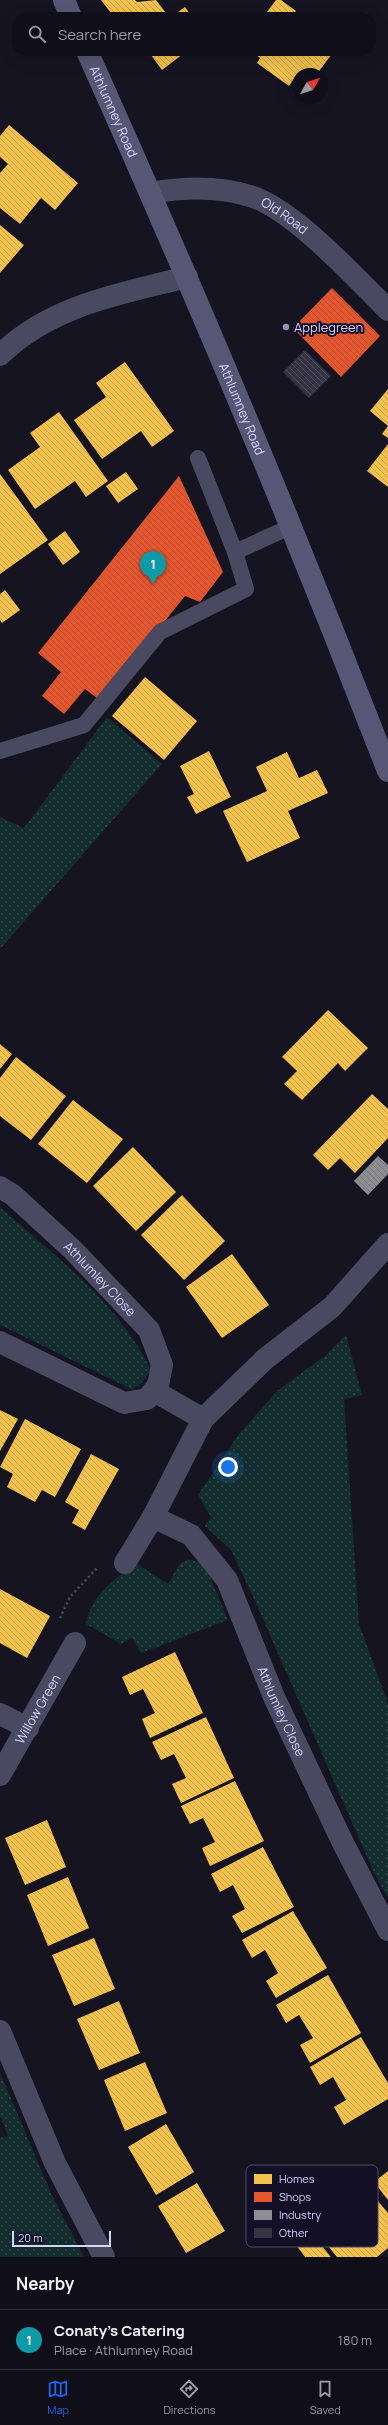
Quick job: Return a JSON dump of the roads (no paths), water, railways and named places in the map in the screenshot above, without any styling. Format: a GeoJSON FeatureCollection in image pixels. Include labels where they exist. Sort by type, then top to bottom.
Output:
{"type":"FeatureCollection","features":[{"type":"Feature","properties":{"kind":"main road"},"geometry":{"type":"LineString","coordinates":[[64,0],[69,12]]}},
{"type":"Feature","properties":{"kind":"main road","name":"Athlumney Road"},"geometry":{"type":"LineString","coordinates":[[89,56],[151,193],[292,526],[388,771]]}},
{"type":"Feature","properties":{"kind":"street","name":"Old Road"},"geometry":{"type":"LineString","coordinates":[[151,193],[181,188],[225,190],[252,196],[278,208],[385,299]]}},
{"type":"Feature","properties":{"kind":"street"},"geometry":{"type":"LineString","coordinates":[[0,355],[18,338],[44,321],[83,305],[187,277]]}},
{"type":"Feature","properties":{"kind":"street","name":"Athlumley Close"},"geometry":{"type":"LineString","coordinates":[[0,1187],[13,1195],[73,1250],[149,1330],[162,1365],[158,1385],[154,1391]]}},
{"type":"Feature","properties":{"kind":"street"},"geometry":{"type":"LineString","coordinates":[[125,1563],[153,1517],[204,1420],[266,1359],[332,1307],[388,1244]]}},
{"type":"Feature","properties":{"kind":"street"},"geometry":{"type":"LineString","coordinates":[[0,1342],[124,1403],[147,1400],[154,1391],[204,1420]]}},
{"type":"Feature","properties":{"kind":"street","name":"Athlumley Close"},"geometry":{"type":"LineString","coordinates":[[153,1517],[191,1535],[227,1580],[274,1697],[342,1841],[388,1930]]}},
{"type":"Feature","properties":{"kind":"street","name":"Willow Green"},"geometry":{"type":"LineString","coordinates":[[0,1775],[75,1643]]}},
{"type":"Feature","properties":{"kind":"street"},"geometry":{"type":"LineString","coordinates":[[0,1714],[28,1728]]}},
{"type":"Feature","properties":{"kind":"street"},"geometry":{"type":"LineString","coordinates":[[0,2031],[55,2163],[104,2257]]}},
{"type":"Feature","properties":{"kind":"lane"},"geometry":{"type":"LineString","coordinates":[[0,751],[84,725],[160,632],[246,589],[235,552],[198,458]]}},
{"type":"Feature","properties":{"kind":"lane"},"geometry":{"type":"LineString","coordinates":[[235,552],[292,526]]}},
{"type":"Feature","properties":{"kind":"place","name":"Applegreen"},"geometry":{"type":"Point","coordinates":[286,327]}},
{"type":"Feature","properties":{"kind":"place","name":"Conaty's Catering"},"geometry":{"type":"Point","coordinates":[153,584]}}]}
